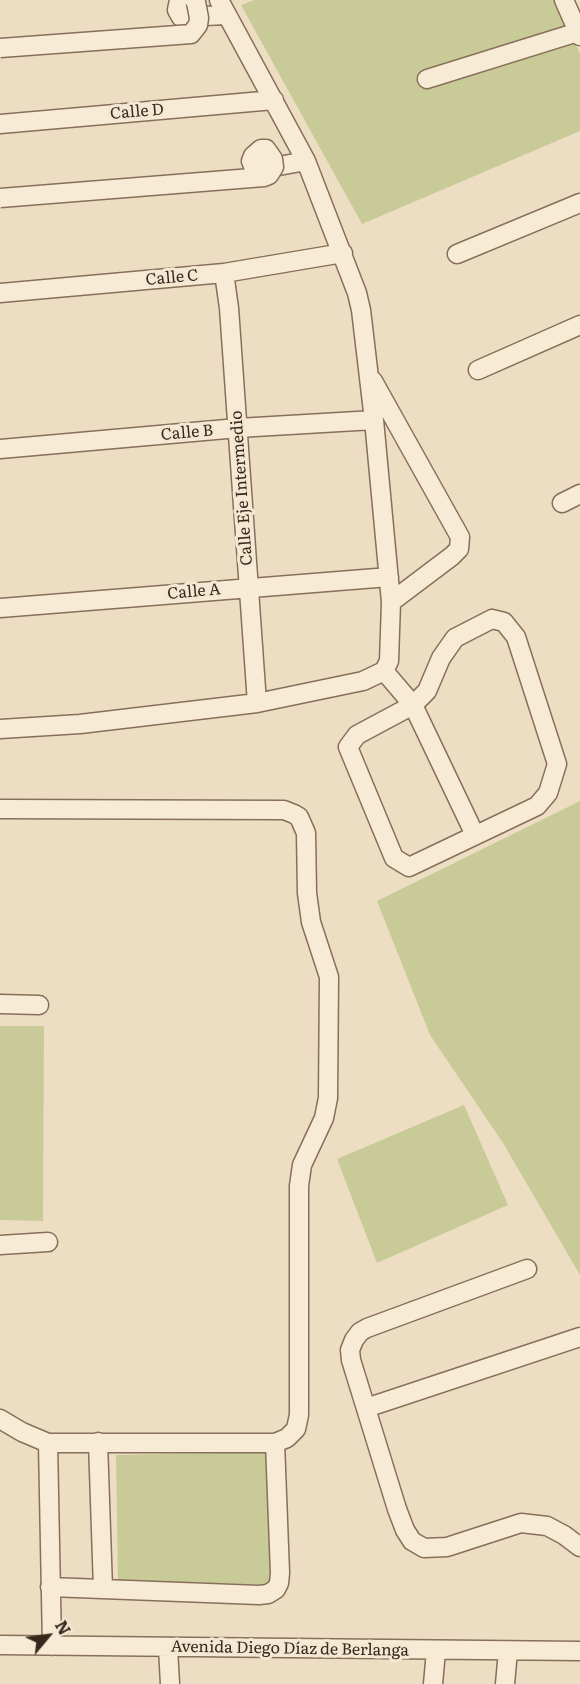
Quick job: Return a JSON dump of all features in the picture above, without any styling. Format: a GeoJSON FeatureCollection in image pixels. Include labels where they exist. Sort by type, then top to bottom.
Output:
{"type":"FeatureCollection","features":[{"type":"Feature","properties":{"kind":"street"},"geometry":{"type":"LineString","coordinates":[[0,48],[191,34],[198,25],[199,18],[194,0]]}},
{"type":"Feature","properties":{"kind":"street"},"geometry":{"type":"LineString","coordinates":[[427,79],[579,34],[564,0]]}},
{"type":"Feature","properties":{"kind":"street"},"geometry":{"type":"LineString","coordinates":[[0,729],[80,724],[257,703],[363,681],[384,671],[389,661],[391,602],[375,420],[362,310],[353,278],[306,161],[223,7],[180,8]]}},
{"type":"Feature","properties":{"kind":"street","name":"Calle D"},"geometry":{"type":"LineString","coordinates":[[0,124],[274,100]]}},
{"type":"Feature","properties":{"kind":"street"},"geometry":{"type":"LineString","coordinates":[[0,198],[264,177],[269,175],[274,167],[273,159],[266,149],[261,148],[255,152],[251,161],[256,168],[262,169],[306,161]]}},
{"type":"Feature","properties":{"kind":"street"},"geometry":{"type":"LineString","coordinates":[[457,254],[580,203]]}},
{"type":"Feature","properties":{"kind":"street","name":"Calle C"},"geometry":{"type":"LineString","coordinates":[[0,293],[224,273],[343,253]]}},
{"type":"Feature","properties":{"kind":"street","name":"Calle Eje Intermedio"},"geometry":{"type":"LineString","coordinates":[[224,273],[229,308],[257,703]]}},
{"type":"Feature","properties":{"kind":"street"},"geometry":{"type":"LineString","coordinates":[[478,370],[580,325]]}},
{"type":"Feature","properties":{"kind":"street"},"geometry":{"type":"LineString","coordinates":[[368,372],[460,537],[459,549],[452,556],[391,602]]}},
{"type":"Feature","properties":{"kind":"street","name":"Calle B"},"geometry":{"type":"LineString","coordinates":[[0,449],[238,428],[375,420]]}},
{"type":"Feature","properties":{"kind":"street"},"geometry":{"type":"LineString","coordinates":[[562,503],[580,494]]}},
{"type":"Feature","properties":{"kind":"street","name":"Calle A"},"geometry":{"type":"LineString","coordinates":[[0,608],[389,577]]}},
{"type":"Feature","properties":{"kind":"street"},"geometry":{"type":"LineString","coordinates":[[492,619],[504,622],[516,637],[557,764],[548,793],[537,806],[409,867],[394,858],[348,747],[357,735],[413,705],[427,691],[441,658],[454,638],[492,619]]}},
{"type":"Feature","properties":{"kind":"street"},"geometry":{"type":"LineString","coordinates":[[384,671],[413,705],[475,836]]}},
{"type":"Feature","properties":{"kind":"street"},"geometry":{"type":"LineString","coordinates":[[0,809],[284,810],[299,817],[306,833],[307,892],[311,922],[329,977],[328,1098],[324,1118],[302,1165],[299,1186],[299,1416],[296,1429],[287,1438],[275,1443],[48,1443],[0,1419]]}},
{"type":"Feature","properties":{"kind":"street"},"geometry":{"type":"LineString","coordinates":[[0,1004],[39,1005]]}},
{"type":"Feature","properties":{"kind":"street"},"geometry":{"type":"LineString","coordinates":[[0,1245],[48,1242]]}},
{"type":"Feature","properties":{"kind":"street"},"geometry":{"type":"LineString","coordinates":[[527,1269],[379,1322],[360,1332],[350,1350],[351,1360],[397,1509],[412,1541],[424,1548],[447,1547],[521,1522],[548,1526],[580,1547]]}},
{"type":"Feature","properties":{"kind":"street"},"geometry":{"type":"LineString","coordinates":[[366,1408],[580,1337]]}},
{"type":"Feature","properties":{"kind":"street"},"geometry":{"type":"LineString","coordinates":[[48,1443],[52,1646]]}},
{"type":"Feature","properties":{"kind":"street"},"geometry":{"type":"LineString","coordinates":[[98,1443],[103,1588]]}},
{"type":"Feature","properties":{"kind":"street"},"geometry":{"type":"LineString","coordinates":[[50,1587],[259,1595],[268,1594],[276,1589],[280,1573],[275,1443]]}},
{"type":"Feature","properties":{"kind":"street","name":"Avenida Diego Díaz de Berlanga"},"geometry":{"type":"LineString","coordinates":[[0,1645],[580,1652]]}},
{"type":"Feature","properties":{"kind":"street"},"geometry":{"type":"LineString","coordinates":[[168,1648],[170,1684]]}},
{"type":"Feature","properties":{"kind":"street"},"geometry":{"type":"LineString","coordinates":[[433,1684],[436,1651]]}},
{"type":"Feature","properties":{"kind":"street"},"geometry":{"type":"LineString","coordinates":[[505,1684],[508,1651]]}},
{"type":"Feature","properties":{"kind":"green space"},"geometry":{"type":"Polygon","coordinates":[[[254,0],[557,0],[580,54],[580,131],[362,224],[241,5],[254,0]]]}},
{"type":"Feature","properties":{"kind":"green space"},"geometry":{"type":"Polygon","coordinates":[[[580,801],[580,1275],[503,1143],[430,1035],[377,901],[580,801]]]}},
{"type":"Feature","properties":{"kind":"green space"},"geometry":{"type":"Polygon","coordinates":[[[0,1026],[44,1026],[43,1221],[0,1220],[0,1026]]]}},
{"type":"Feature","properties":{"kind":"green space"},"geometry":{"type":"Polygon","coordinates":[[[464,1105],[508,1205],[377,1263],[337,1159],[464,1105]]]}},
{"type":"Feature","properties":{"kind":"green space"},"geometry":{"type":"Polygon","coordinates":[[[271,1452],[275,1585],[118,1580],[116,1455],[271,1452]]]}}]}
